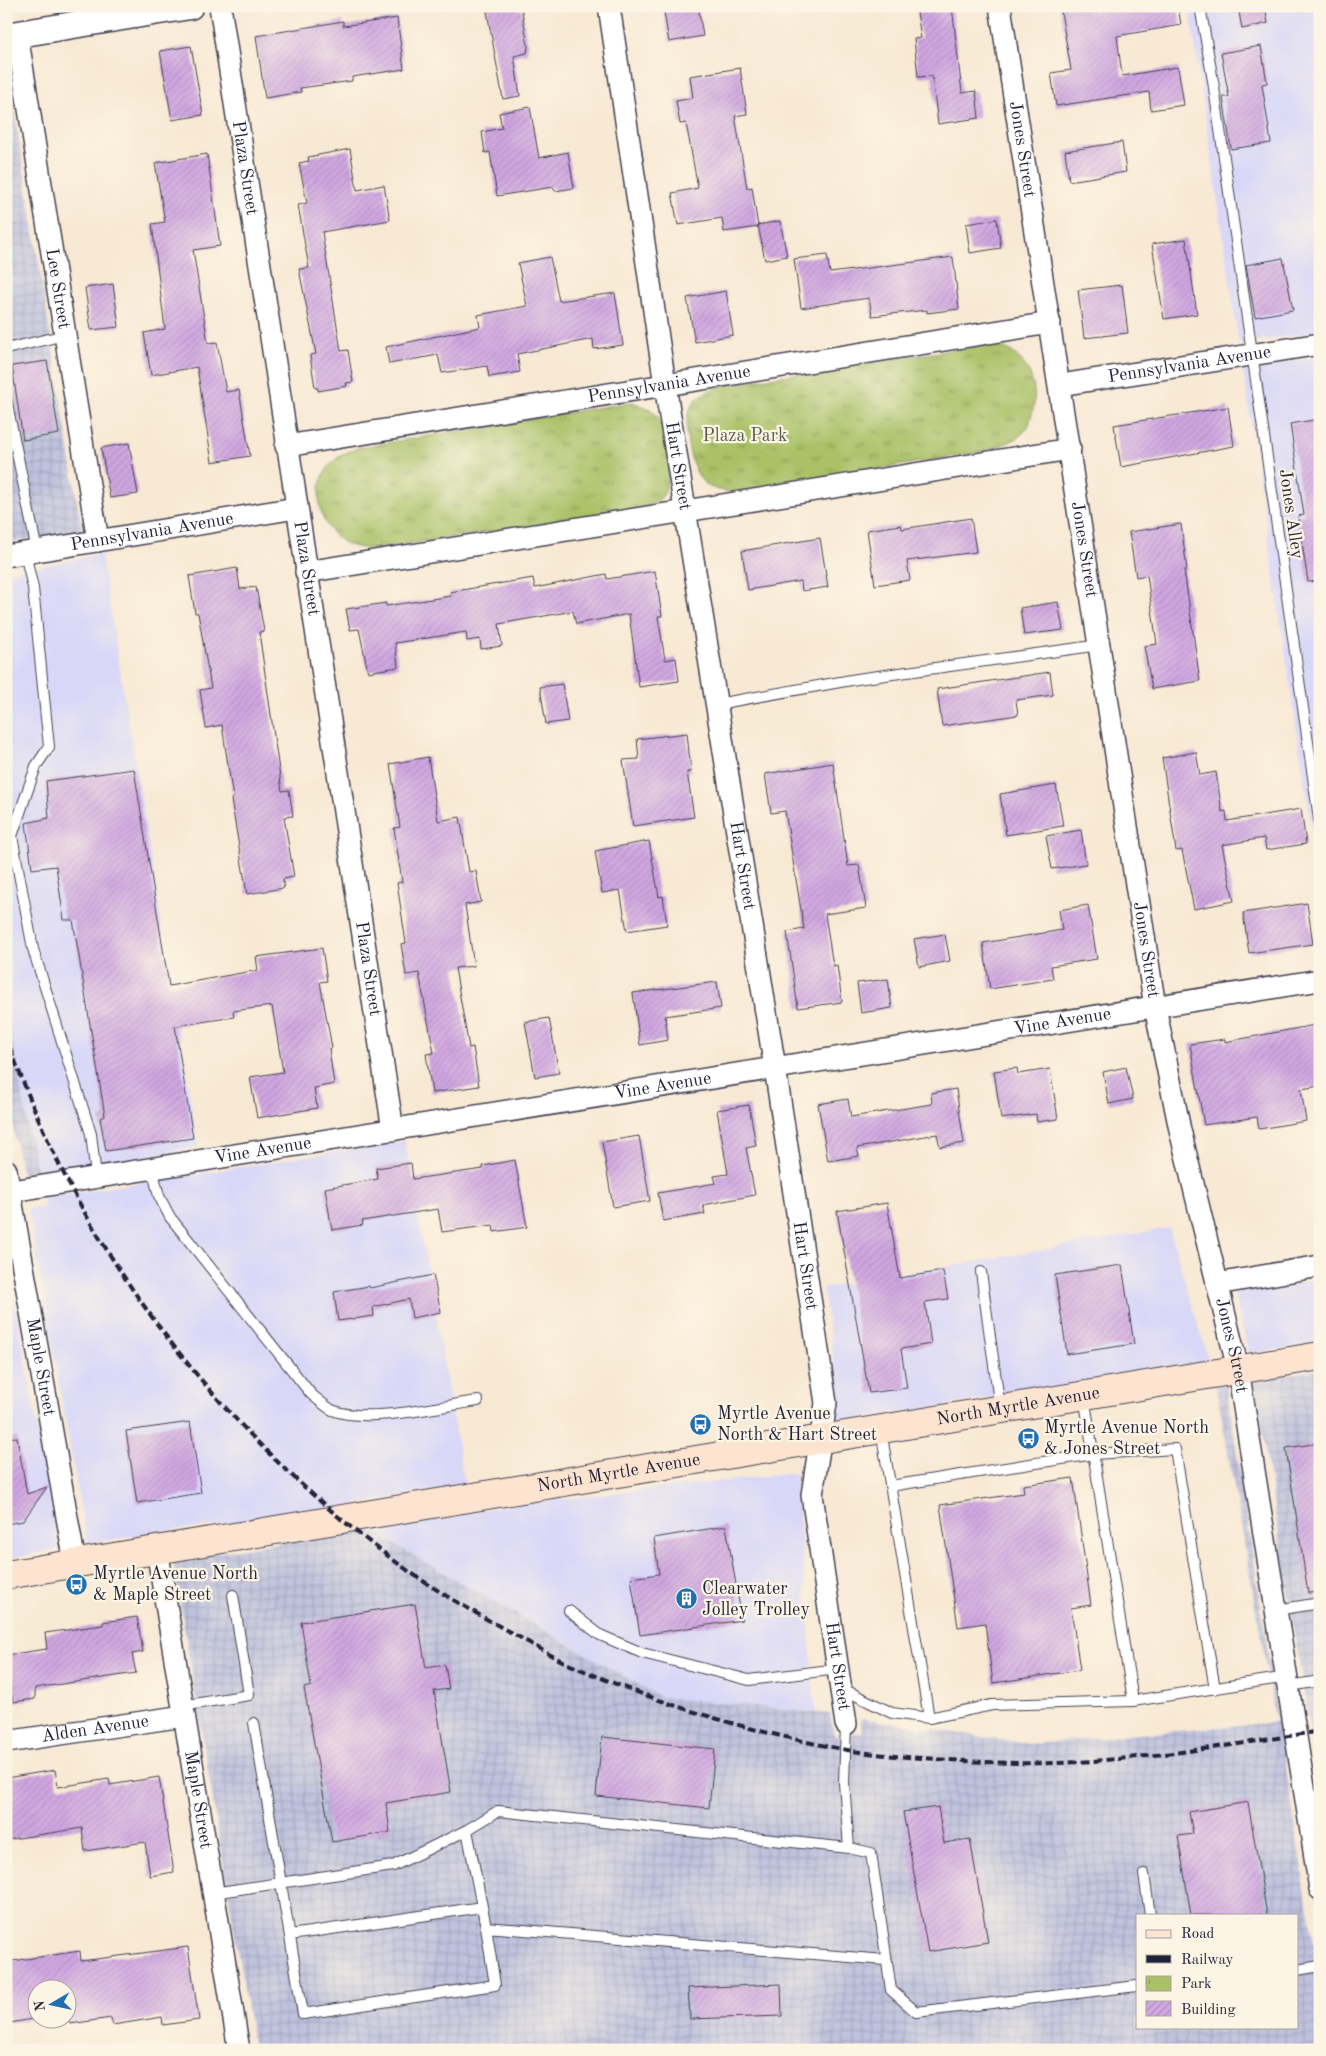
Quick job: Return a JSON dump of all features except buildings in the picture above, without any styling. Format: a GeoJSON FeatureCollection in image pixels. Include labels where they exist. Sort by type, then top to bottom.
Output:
{"type":"FeatureCollection","features":[{"type":"Feature","properties":{"kind":"main road","name":"North Myrtle Avenue"},"geometry":{"type":"LineString","coordinates":[[6,1575],[1320,1356]]}},
{"type":"Feature","properties":{"kind":"street"},"geometry":{"type":"LineString","coordinates":[[12,35],[190,6]]}},
{"type":"Feature","properties":{"kind":"street","name":"Plaza Street"},"geometry":{"type":"LineString","coordinates":[[220,6],[286,446],[393,1130]]}},
{"type":"Feature","properties":{"kind":"street","name":"Hart Street"},"geometry":{"type":"LineString","coordinates":[[609,6],[665,385],[775,1068],[826,1403],[812,1495],[846,1724]]}},
{"type":"Feature","properties":{"kind":"street","name":"Jones Street"},"geometry":{"type":"LineString","coordinates":[[1000,6],[1155,1007],[1180,1130],[1238,1370],[1320,1889]]}},
{"type":"Feature","properties":{"kind":"street","name":"Lee Street"},"geometry":{"type":"LineString","coordinates":[[12,35],[65,336],[98,541]]}},
{"type":"Feature","properties":{"kind":"street","name":"Pennsylvania Avenue"},"geometry":{"type":"LineString","coordinates":[[286,446],[1050,323]]}},
{"type":"Feature","properties":{"kind":"street","name":"Pennsylvania Avenue"},"geometry":{"type":"LineString","coordinates":[[1060,384],[1320,344]]}},
{"type":"Feature","properties":{"kind":"street"},"geometry":{"type":"LineString","coordinates":[[306,572],[1070,449]]}},
{"type":"Feature","properties":{"kind":"street","name":"Pennsylvania Avenue"},"geometry":{"type":"LineString","coordinates":[[23,554],[296,508]]}},
{"type":"Feature","properties":{"kind":"street","name":"Vine Avenue"},"geometry":{"type":"LineString","coordinates":[[8,1191],[1320,980]]}},
{"type":"Feature","properties":{"kind":"street","name":"Maple Street"},"geometry":{"type":"LineString","coordinates":[[6,1170],[8,1191],[75,1563]]}},
{"type":"Feature","properties":{"kind":"street"},"geometry":{"type":"LineString","coordinates":[[1217,1284],[1320,1266]]}},
{"type":"Feature","properties":{"kind":"street","name":"Maple Street"},"geometry":{"type":"LineString","coordinates":[[157,1549],[239,2050]]}},
{"type":"Feature","properties":{"kind":"street","name":"Alden Avenue"},"geometry":{"type":"LineString","coordinates":[[6,1742],[183,1711]]}},
{"type":"Feature","properties":{"kind":"lane","name":"Jones Alley"},"geometry":{"type":"LineString","coordinates":[[1200,6],[1213,81],[1320,826]]}},
{"type":"Feature","properties":{"kind":"lane"},"geometry":{"type":"LineString","coordinates":[[6,349],[65,336]]}},
{"type":"Feature","properties":{"kind":"lane"},"geometry":{"type":"LineString","coordinates":[[6,399],[23,554],[33,588],[49,747],[36,766],[12,836],[33,949],[91,1134],[96,1176]]}},
{"type":"Feature","properties":{"kind":"lane"},"geometry":{"type":"LineString","coordinates":[[717,704],[857,679],[1100,645]]}},
{"type":"Feature","properties":{"kind":"lane"},"geometry":{"type":"LineString","coordinates":[[152,1168],[159,1196],[170,1217],[311,1394],[332,1409],[353,1415],[387,1413],[478,1401]]}},
{"type":"Feature","properties":{"kind":"lane"},"geometry":{"type":"LineString","coordinates":[[981,1272],[1000,1409]]}},
{"type":"Feature","properties":{"kind":"lane"},"geometry":{"type":"LineString","coordinates":[[1084,1395],[1133,1701]]}},
{"type":"Feature","properties":{"kind":"lane"},"geometry":{"type":"LineString","coordinates":[[881,1429],[929,1718]]}},
{"type":"Feature","properties":{"kind":"lane"},"geometry":{"type":"LineString","coordinates":[[890,1486],[1094,1454],[1175,1449],[1215,1689]]}},
{"type":"Feature","properties":{"kind":"lane"},"geometry":{"type":"LineString","coordinates":[[183,1711],[248,1694],[233,1595]]}},
{"type":"Feature","properties":{"kind":"lane"},"geometry":{"type":"LineString","coordinates":[[1277,1610],[1320,1603]]}},
{"type":"Feature","properties":{"kind":"lane"},"geometry":{"type":"LineString","coordinates":[[569,1612],[600,1635],[642,1653],[749,1680],[839,1678],[892,1713],[929,1718],[992,1705],[1133,1701],[1215,1689],[1320,1681]]}},
{"type":"Feature","properties":{"kind":"lane"},"geometry":{"type":"LineString","coordinates":[[254,1723],[303,2014],[495,1985],[467,1830]]}},
{"type":"Feature","properties":{"kind":"lane"},"geometry":{"type":"LineString","coordinates":[[846,1724],[844,1783],[849,1848]]}},
{"type":"Feature","properties":{"kind":"lane"},"geometry":{"type":"LineString","coordinates":[[213,1893],[393,1866],[467,1830],[498,1811],[849,1848],[871,1853],[891,1990],[916,2012],[1136,1986]]}},
{"type":"Feature","properties":{"kind":"lane"},"geometry":{"type":"LineString","coordinates":[[1144,1874],[1150,1914]]}},
{"type":"Feature","properties":{"kind":"lane"},"geometry":{"type":"LineString","coordinates":[[290,1935],[482,1907]]}},
{"type":"Feature","properties":{"kind":"lane"},"geometry":{"type":"LineString","coordinates":[[486,1927],[886,1960]]}},
{"type":"Feature","properties":{"kind":"lane"},"geometry":{"type":"LineString","coordinates":[[1298,1970],[1320,1966]]}},
{"type":"Feature","properties":{"kind":"shaded area"},"geometry":{"type":"Polygon","coordinates":[[[1189,6],[1320,6],[1320,331],[1239,344],[1189,6]]]}},
{"type":"Feature","properties":{"kind":"shaded area"},"geometry":{"type":"Polygon","coordinates":[[[6,59],[82,531],[6,543],[6,59]]]}},
{"type":"Feature","properties":{"kind":"shaded area"},"geometry":{"type":"Polygon","coordinates":[[[1320,357],[1320,886],[1243,369],[1320,357]]]}},
{"type":"Feature","properties":{"kind":"shaded area"},"geometry":{"type":"Polygon","coordinates":[[[101,554],[198,1147],[37,1173],[6,1008],[6,573],[101,554]]]}},
{"type":"Feature","properties":{"kind":"shaded area"},"geometry":{"type":"Polygon","coordinates":[[[6,1008],[37,1173],[22,1176],[6,1092],[6,1008]]]}},
{"type":"Feature","properties":{"kind":"shaded area"},"geometry":{"type":"Polygon","coordinates":[[[405,1141],[465,1486],[230,1525],[162,1531],[87,1544],[28,1208],[44,1208],[42,1198],[405,1141]]]}},
{"type":"Feature","properties":{"kind":"shaded area"},"geometry":{"type":"Polygon","coordinates":[[[1169,1228],[1209,1361],[837,1424],[840,1401],[823,1288],[1169,1228]]]}},
{"type":"Feature","properties":{"kind":"shaded area"},"geometry":{"type":"Polygon","coordinates":[[[6,1252],[59,1549],[6,1559],[6,1252]]]}},
{"type":"Feature","properties":{"kind":"shaded area"},"geometry":{"type":"Polygon","coordinates":[[[1320,1279],[1320,1343],[1249,1354],[1234,1293],[1320,1279]]]}},
{"type":"Feature","properties":{"kind":"shaded area"},"geometry":{"type":"Polygon","coordinates":[[[1320,1369],[1320,1792],[1254,1380],[1320,1369]]]}},
{"type":"Feature","properties":{"kind":"shaded area"},"geometry":{"type":"Polygon","coordinates":[[[1226,1384],[1320,1985],[1320,2050],[254,2050],[173,1559],[368,1529],[660,1697],[830,1714],[834,1736],[862,1732],[860,1718],[1030,1744],[1276,1722],[1216,1386],[1226,1384]]]}},
{"type":"Feature","properties":{"kind":"shaded area"},"geometry":{"type":"Polygon","coordinates":[[[795,1473],[816,1712],[660,1697],[368,1529],[524,1503],[795,1473]]]}},
{"type":"Feature","properties":{"kind":"green space","name":"Plaza Park"},"geometry":{"type":"Polygon","coordinates":[[[985,345],[1005,348],[1015,355],[1028,370],[1034,388],[1034,407],[1029,424],[1021,435],[1010,442],[980,452],[733,493],[710,487],[697,472],[692,460],[687,434],[687,421],[690,410],[700,396],[724,385],[985,345]]]}},
{"type":"Feature","properties":{"kind":"green space","name":"Plaza Park"},"geometry":{"type":"Polygon","coordinates":[[[632,402],[646,407],[656,414],[667,444],[668,479],[666,488],[659,500],[647,507],[374,549],[356,547],[336,537],[322,515],[319,490],[323,477],[329,466],[339,457],[357,448],[632,402]]]}},
{"type":"Feature","properties":{"kind":"railway"},"geometry":{"type":"LineString","coordinates":[[6,1037],[50,1145],[98,1236],[133,1291],[171,1343],[212,1393],[256,1441],[303,1486],[352,1528],[428,1584],[556,1658],[639,1693],[707,1716],[812,1743],[891,1756],[982,1762],[1059,1763],[1158,1755],[1320,1731]]}},
{"type":"Feature","properties":{"kind":"place","name":"Myrtle Avenue North & Hart Street"},"geometry":{"type":"Point","coordinates":[701,1424]}},
{"type":"Feature","properties":{"kind":"place","name":"Myrtle Avenue North & Jones Street"},"geometry":{"type":"Point","coordinates":[1028,1438]}},
{"type":"Feature","properties":{"kind":"place","name":"Myrtle Avenue North & Maple Street"},"geometry":{"type":"Point","coordinates":[77,1584]}},
{"type":"Feature","properties":{"kind":"place","name":"Clearwater Jolley Trolley"},"geometry":{"type":"Point","coordinates":[686,1599]}}]}
